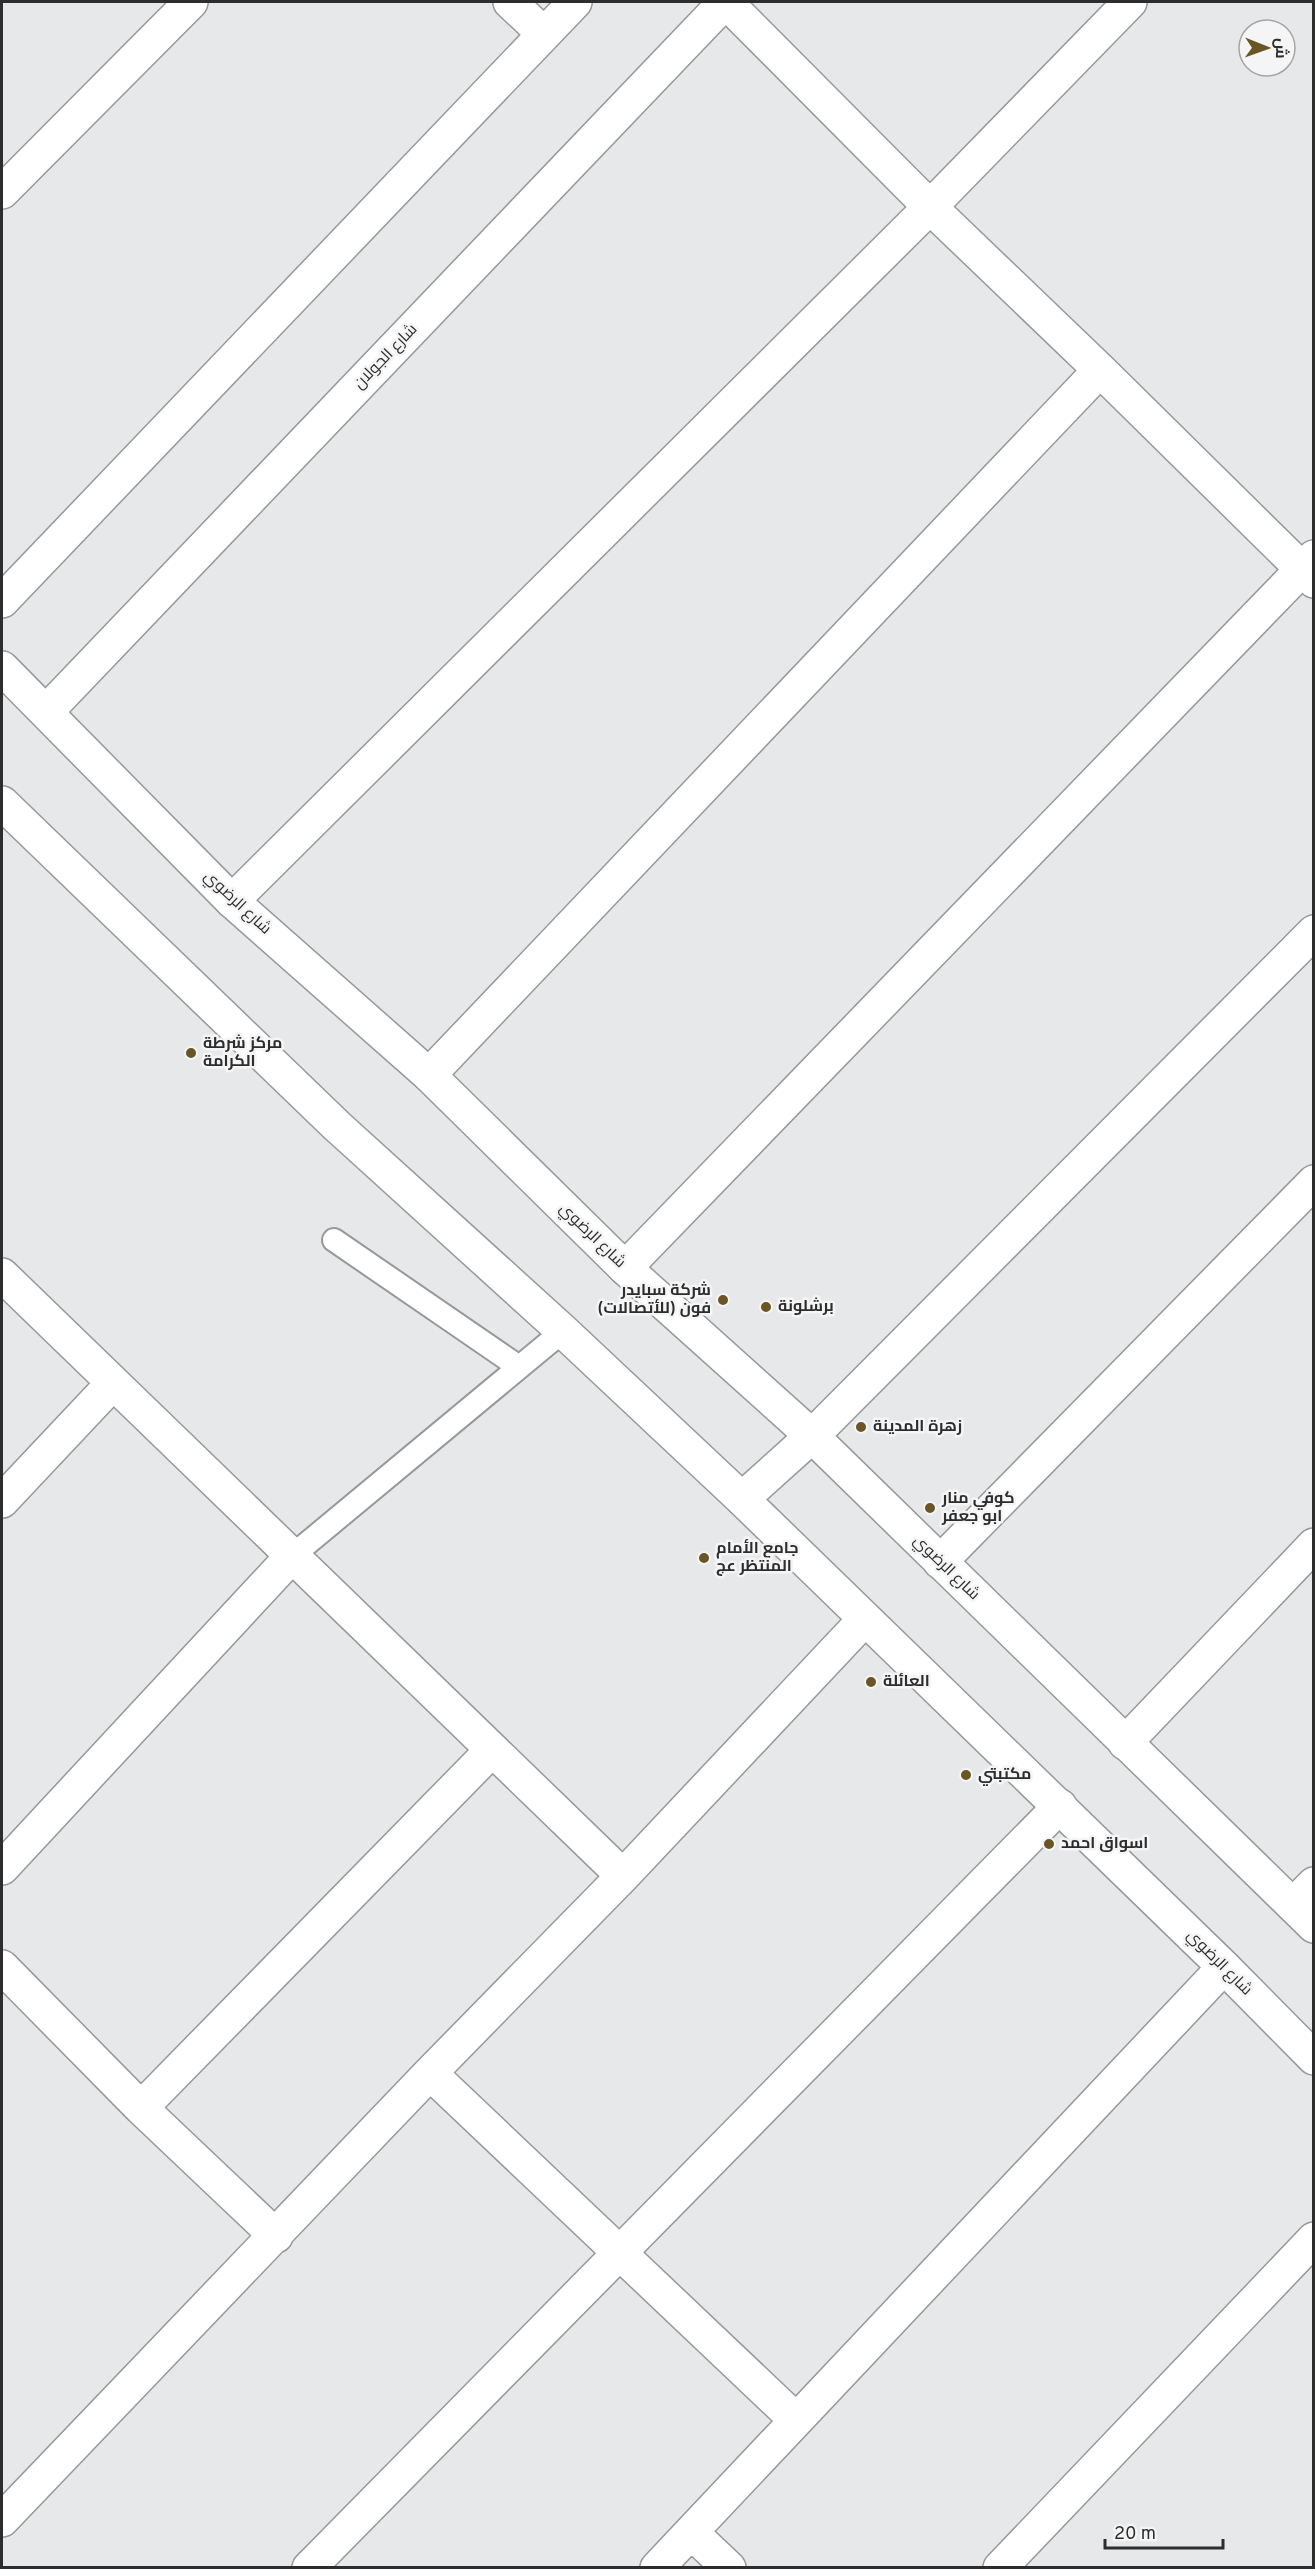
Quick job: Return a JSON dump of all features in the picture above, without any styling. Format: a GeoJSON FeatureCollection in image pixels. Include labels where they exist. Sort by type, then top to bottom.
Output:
{"type":"FeatureCollection","features":[{"type":"Feature","properties":{"kind":"street"},"geometry":{"type":"LineString","coordinates":[[2,192],[190,2]]}},
{"type":"Feature","properties":{"kind":"street"},"geometry":{"type":"LineString","coordinates":[[510,2],[544,34]]}},
{"type":"Feature","properties":{"kind":"street"},"geometry":{"type":"LineString","coordinates":[[2,601],[575,2]]}},
{"type":"Feature","properties":{"kind":"street"},"geometry":{"type":"LineString","coordinates":[[625,1268],[1309,569],[930,207],[726,2]]}},
{"type":"Feature","properties":{"kind":"street","name":"شارع الجولان"},"geometry":{"type":"LineString","coordinates":[[46,712],[726,2]]}},
{"type":"Feature","properties":{"kind":"street"},"geometry":{"type":"LineString","coordinates":[[232,901],[930,207],[1130,2]]}},
{"type":"Feature","properties":{"kind":"street"},"geometry":{"type":"LineString","coordinates":[[429,1075],[1100,370]]}},
{"type":"Feature","properties":{"kind":"street","name":"شارع الرضوي"},"geometry":{"type":"LineString","coordinates":[[2,668],[232,901],[429,1075],[625,1268],[812,1436],[1125,1743],[1307,1905]]}},
{"type":"Feature","properties":{"kind":"street","name":"شارع الرضوي"},"geometry":{"type":"LineString","coordinates":[[2,803],[337,1126],[563,1331],[742,1499],[1060,1806],[1314,2058]]}},
{"type":"Feature","properties":{"kind":"street"},"geometry":{"type":"LineString","coordinates":[[742,1499],[812,1436],[1314,932]]}},
{"type":"Feature","properties":{"kind":"street"},"geometry":{"type":"LineString","coordinates":[[940,1562],[1314,1182]]}},
{"type":"Feature","properties":{"kind":"street"},"geometry":{"type":"LineString","coordinates":[[2,1275],[623,1876]]}},
{"type":"Feature","properties":{"kind":"street"},"geometry":{"type":"LineString","coordinates":[[2,1502],[113,1383]]}},
{"type":"Feature","properties":{"kind":"street"},"geometry":{"type":"LineString","coordinates":[[1125,1743],[1314,1545]]}},
{"type":"Feature","properties":{"kind":"street"},"geometry":{"type":"LineString","coordinates":[[2,1868],[292,1556]]}},
{"type":"Feature","properties":{"kind":"street"},"geometry":{"type":"LineString","coordinates":[[2,2520],[430,2073],[623,1876],[865,1619]]}},
{"type":"Feature","properties":{"kind":"street"},"geometry":{"type":"LineString","coordinates":[[141,2108],[492,1750]]}},
{"type":"Feature","properties":{"kind":"street"},"geometry":{"type":"LineString","coordinates":[[309,2568],[1060,1806]]}},
{"type":"Feature","properties":{"kind":"street"},"geometry":{"type":"LineString","coordinates":[[657,2568],[1224,1967]]}},
{"type":"Feature","properties":{"kind":"street"},"geometry":{"type":"LineString","coordinates":[[2,1968],[141,2108],[276,2236]]}},
{"type":"Feature","properties":{"kind":"street"},"geometry":{"type":"LineString","coordinates":[[430,2073],[796,2420]]}},
{"type":"Feature","properties":{"kind":"street"},"geometry":{"type":"LineString","coordinates":[[1000,2568],[1314,2239]]}},
{"type":"Feature","properties":{"kind":"street"},"geometry":{"type":"LineString","coordinates":[[691,2532],[729,2568]]}},
{"type":"Feature","properties":{"kind":"lane"},"geometry":{"type":"LineString","coordinates":[[334,1240],[519,1367]]}},
{"type":"Feature","properties":{"kind":"lane"},"geometry":{"type":"LineString","coordinates":[[292,1556],[563,1331]]}},
{"type":"Feature","properties":{"kind":"place","name":"مركز شرطة الكرامة"},"geometry":{"type":"Point","coordinates":[191,1053]}},
{"type":"Feature","properties":{"kind":"place","name":"شركة سبايدر فون (للأتصالات)"},"geometry":{"type":"Point","coordinates":[723,1300]}},
{"type":"Feature","properties":{"kind":"place","name":"برشلونة"},"geometry":{"type":"Point","coordinates":[766,1307]}},
{"type":"Feature","properties":{"kind":"place","name":"زهرة المدينة"},"geometry":{"type":"Point","coordinates":[861,1427]}},
{"type":"Feature","properties":{"kind":"place","name":"كوفي منار ابو جعفر"},"geometry":{"type":"Point","coordinates":[930,1508]}},
{"type":"Feature","properties":{"kind":"place","name":"جامع الأمام المنتظر عج"},"geometry":{"type":"Point","coordinates":[704,1558]}},
{"type":"Feature","properties":{"kind":"place","name":"العائلة"},"geometry":{"type":"Point","coordinates":[871,1682]}},
{"type":"Feature","properties":{"kind":"place","name":"مكتبتي"},"geometry":{"type":"Point","coordinates":[966,1775]}},
{"type":"Feature","properties":{"kind":"place","name":"اسواق احمد"},"geometry":{"type":"Point","coordinates":[1049,1844]}}]}
